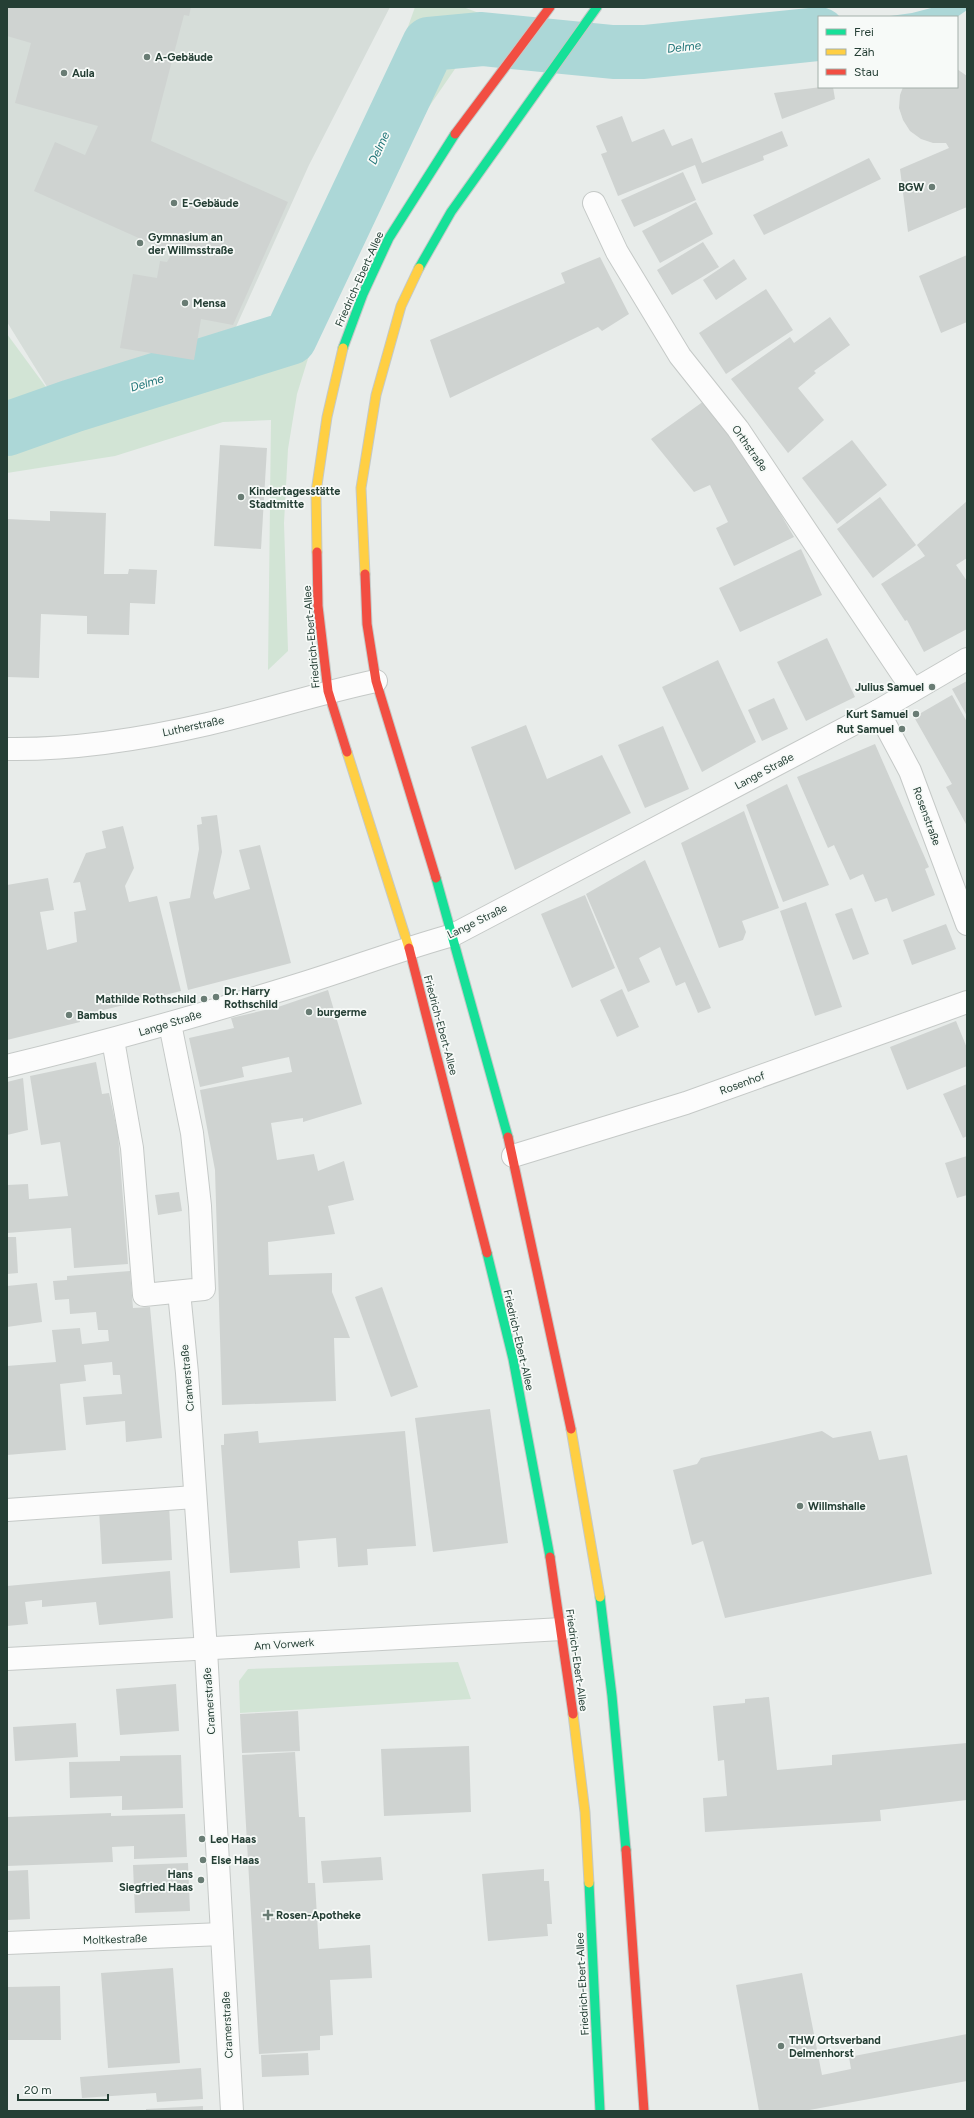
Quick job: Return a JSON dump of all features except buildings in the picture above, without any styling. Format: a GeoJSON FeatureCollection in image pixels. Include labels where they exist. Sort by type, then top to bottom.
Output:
{"type":"FeatureCollection","features":[{"type":"Feature","properties":{"kind":"main road","name":"Friedrich-Ebert-Allee"},"geometry":{"type":"LineString","coordinates":[[550,7],[462,122],[389,238],[363,294],[344,343],[327,417],[316,492],[318,606],[328,691],[409,947],[468,1173],[513,1359],[549,1549],[562,1628],[585,1812],[600,2111]]}},
{"type":"Feature","properties":{"kind":"main road"},"geometry":{"type":"LineString","coordinates":[[597,7],[451,212],[424,257],[401,306],[376,395],[361,488],[367,624],[376,681],[452,935],[513,1156],[572,1439],[597,1576],[612,1696],[623,1820],[636,1976],[644,2111]]}},
{"type":"Feature","properties":{"kind":"street","name":"Orthstraße"},"geometry":{"type":"LineString","coordinates":[[594,203],[617,252],[680,356],[738,429],[912,690]]}},
{"type":"Feature","properties":{"kind":"street","name":"Lange Straße"},"geometry":{"type":"LineString","coordinates":[[7,1066],[113,1040],[170,1024],[333,974],[409,947],[452,935],[878,711],[967,659]]}},
{"type":"Feature","properties":{"kind":"street","name":"Lutherstraße"},"geometry":{"type":"LineString","coordinates":[[7,749],[29,749],[110,742],[208,724],[328,691],[376,681]]}},
{"type":"Feature","properties":{"kind":"street","name":"Rosenstraße"},"geometry":{"type":"LineString","coordinates":[[878,711],[910,771],[967,924]]}},
{"type":"Feature","properties":{"kind":"street","name":"Rosenhof"},"geometry":{"type":"LineString","coordinates":[[513,1156],[686,1103],[967,1002]]}},
{"type":"Feature","properties":{"kind":"street"},"geometry":{"type":"LineString","coordinates":[[113,1040],[132,1148],[144,1295],[204,1289],[200,1206],[192,1133],[170,1024]]}},
{"type":"Feature","properties":{"kind":"street","name":"Cramerstraße"},"geometry":{"type":"LineString","coordinates":[[179,1292],[187,1373],[206,1650],[232,2111]]}},
{"type":"Feature","properties":{"kind":"street"},"geometry":{"type":"LineString","coordinates":[[7,1510],[195,1497]]}},
{"type":"Feature","properties":{"kind":"street","name":"Am Vorwerk"},"geometry":{"type":"LineString","coordinates":[[7,1659],[206,1650],[308,1642],[562,1628]]}},
{"type":"Feature","properties":{"kind":"street","name":"Moltkestraße"},"geometry":{"type":"LineString","coordinates":[[7,1943],[222,1934]]}},
{"type":"Feature","properties":{"kind":"shaded area","name":"Gymnasium an der Willmsstraße"},"geometry":{"type":"Polygon","coordinates":[[[7,7],[390,7],[309,165],[226,349],[115,385],[54,398],[7,322],[7,7]]]}},
{"type":"Feature","properties":{"kind":"green space"},"geometry":{"type":"Polygon","coordinates":[[[415,7],[463,7],[495,19],[457,66],[402,146],[344,264],[315,336],[297,394],[288,449],[284,523],[288,651],[268,670],[271,420],[223,422],[115,456],[7,473],[7,334],[54,398],[116,385],[281,331],[328,235],[393,69],[415,7]]]}},
{"type":"Feature","properties":{"kind":"green space"},"geometry":{"type":"Polygon","coordinates":[[[458,1662],[471,1699],[240,1713],[239,1681],[248,1669],[458,1662]]]}},
{"type":"Feature","properties":{"kind":"water"},"geometry":{"type":"Polygon","coordinates":[[[935,7],[967,7],[967,10],[958,16],[890,16],[912,13],[935,7]]]}},
{"type":"Feature","properties":{"kind":"water"},"geometry":{"type":"Polygon","coordinates":[[[818,25],[818,44],[619,67],[601,67],[620,38],[670,39],[720,36],[818,25]]]}},
{"type":"Feature","properties":{"kind":"waterway","name":"Delme"},"geometry":{"type":"LineString","coordinates":[[7,429],[72,406],[290,338],[429,44],[482,39],[613,52],[644,52],[818,34]]}},
{"type":"Feature","properties":{"kind":"traffic: fast"},"geometry":{"type":"LineString","coordinates":[[419,268],[451,212],[597,7]]}},
{"type":"Feature","properties":{"kind":"traffic: fast"},"geometry":{"type":"LineString","coordinates":[[343,348],[363,294],[389,238],[455,134]]}},
{"type":"Feature","properties":{"kind":"traffic: fast"},"geometry":{"type":"LineString","coordinates":[[436,878],[508,1137]]}},
{"type":"Feature","properties":{"kind":"traffic: fast"},"geometry":{"type":"LineString","coordinates":[[487,1253],[513,1359],[550,1557]]}},
{"type":"Feature","properties":{"kind":"traffic: fast"},"geometry":{"type":"LineString","coordinates":[[600,1597],[612,1696],[626,1850]]}},
{"type":"Feature","properties":{"kind":"traffic: fast"},"geometry":{"type":"LineString","coordinates":[[589,1883],[600,2111]]}},
{"type":"Feature","properties":{"kind":"traffic: slow"},"geometry":{"type":"LineString","coordinates":[[365,574],[361,488],[376,395],[401,306],[419,268]]}},
{"type":"Feature","properties":{"kind":"traffic: slow"},"geometry":{"type":"LineString","coordinates":[[317,552],[316,492],[327,417],[343,348]]}},
{"type":"Feature","properties":{"kind":"traffic: slow"},"geometry":{"type":"LineString","coordinates":[[347,752],[409,948]]}},
{"type":"Feature","properties":{"kind":"traffic: slow"},"geometry":{"type":"LineString","coordinates":[[571,1429],[600,1597]]}},
{"type":"Feature","properties":{"kind":"traffic: slow"},"geometry":{"type":"LineString","coordinates":[[573,1714],[585,1812],[589,1883]]}},
{"type":"Feature","properties":{"kind":"traffic: jam"},"geometry":{"type":"LineString","coordinates":[[455,134],[550,7]]}},
{"type":"Feature","properties":{"kind":"traffic: jam"},"geometry":{"type":"LineString","coordinates":[[317,552],[318,606],[328,691],[347,752]]}},
{"type":"Feature","properties":{"kind":"traffic: jam"},"geometry":{"type":"LineString","coordinates":[[365,574],[367,624],[376,681],[436,878]]}},
{"type":"Feature","properties":{"kind":"traffic: jam"},"geometry":{"type":"LineString","coordinates":[[409,948],[487,1253]]}},
{"type":"Feature","properties":{"kind":"traffic: jam"},"geometry":{"type":"LineString","coordinates":[[508,1137],[571,1429]]}},
{"type":"Feature","properties":{"kind":"traffic: jam"},"geometry":{"type":"LineString","coordinates":[[550,1557],[573,1714]]}},
{"type":"Feature","properties":{"kind":"traffic: jam"},"geometry":{"type":"LineString","coordinates":[[626,1850],[644,2111]]}},
{"type":"Feature","properties":{"kind":"place","name":"A-Gebäude"},"geometry":{"type":"Point","coordinates":[147,57]}},
{"type":"Feature","properties":{"kind":"place","name":"Aula"},"geometry":{"type":"Point","coordinates":[64,73]}},
{"type":"Feature","properties":{"kind":"place","name":"BGW"},"geometry":{"type":"Point","coordinates":[932,187]}},
{"type":"Feature","properties":{"kind":"place","name":"E-Gebäude"},"geometry":{"type":"Point","coordinates":[174,203]}},
{"type":"Feature","properties":{"kind":"place","name":"Gymnasium an der Willmsstraße"},"geometry":{"type":"Point","coordinates":[140,243]}},
{"type":"Feature","properties":{"kind":"place","name":"Mensa"},"geometry":{"type":"Point","coordinates":[185,303]}},
{"type":"Feature","properties":{"kind":"place","name":"Kindertagesstätte Stadtmitte"},"geometry":{"type":"Point","coordinates":[241,497]}},
{"type":"Feature","properties":{"kind":"place","name":"Julius Samuel"},"geometry":{"type":"Point","coordinates":[932,687]}},
{"type":"Feature","properties":{"kind":"place","name":"Kurt Samuel"},"geometry":{"type":"Point","coordinates":[916,714]}},
{"type":"Feature","properties":{"kind":"place","name":"Rut Samuel"},"geometry":{"type":"Point","coordinates":[902,729]}},
{"type":"Feature","properties":{"kind":"place","name":"Dr. Harry Rothschild"},"geometry":{"type":"Point","coordinates":[216,997]}},
{"type":"Feature","properties":{"kind":"place","name":"Mathilde Rothschild"},"geometry":{"type":"Point","coordinates":[204,999]}},
{"type":"Feature","properties":{"kind":"place","name":"burgerme"},"geometry":{"type":"Point","coordinates":[309,1012]}},
{"type":"Feature","properties":{"kind":"place","name":"Bambus"},"geometry":{"type":"Point","coordinates":[69,1015]}},
{"type":"Feature","properties":{"kind":"place","name":"Willmshalle"},"geometry":{"type":"Point","coordinates":[800,1506]}},
{"type":"Feature","properties":{"kind":"place","name":"Leo Haas"},"geometry":{"type":"Point","coordinates":[202,1839]}},
{"type":"Feature","properties":{"kind":"place","name":"Else Haas"},"geometry":{"type":"Point","coordinates":[203,1860]}},
{"type":"Feature","properties":{"kind":"place","name":"Hans Siegfried Haas"},"geometry":{"type":"Point","coordinates":[201,1880]}},
{"type":"Feature","properties":{"kind":"place","name":"Rosen-Apotheke"},"geometry":{"type":"Point","coordinates":[268,1915]}},
{"type":"Feature","properties":{"kind":"place","name":"THW Ortsverband Delmenhorst"},"geometry":{"type":"Point","coordinates":[781,2046]}}]}
